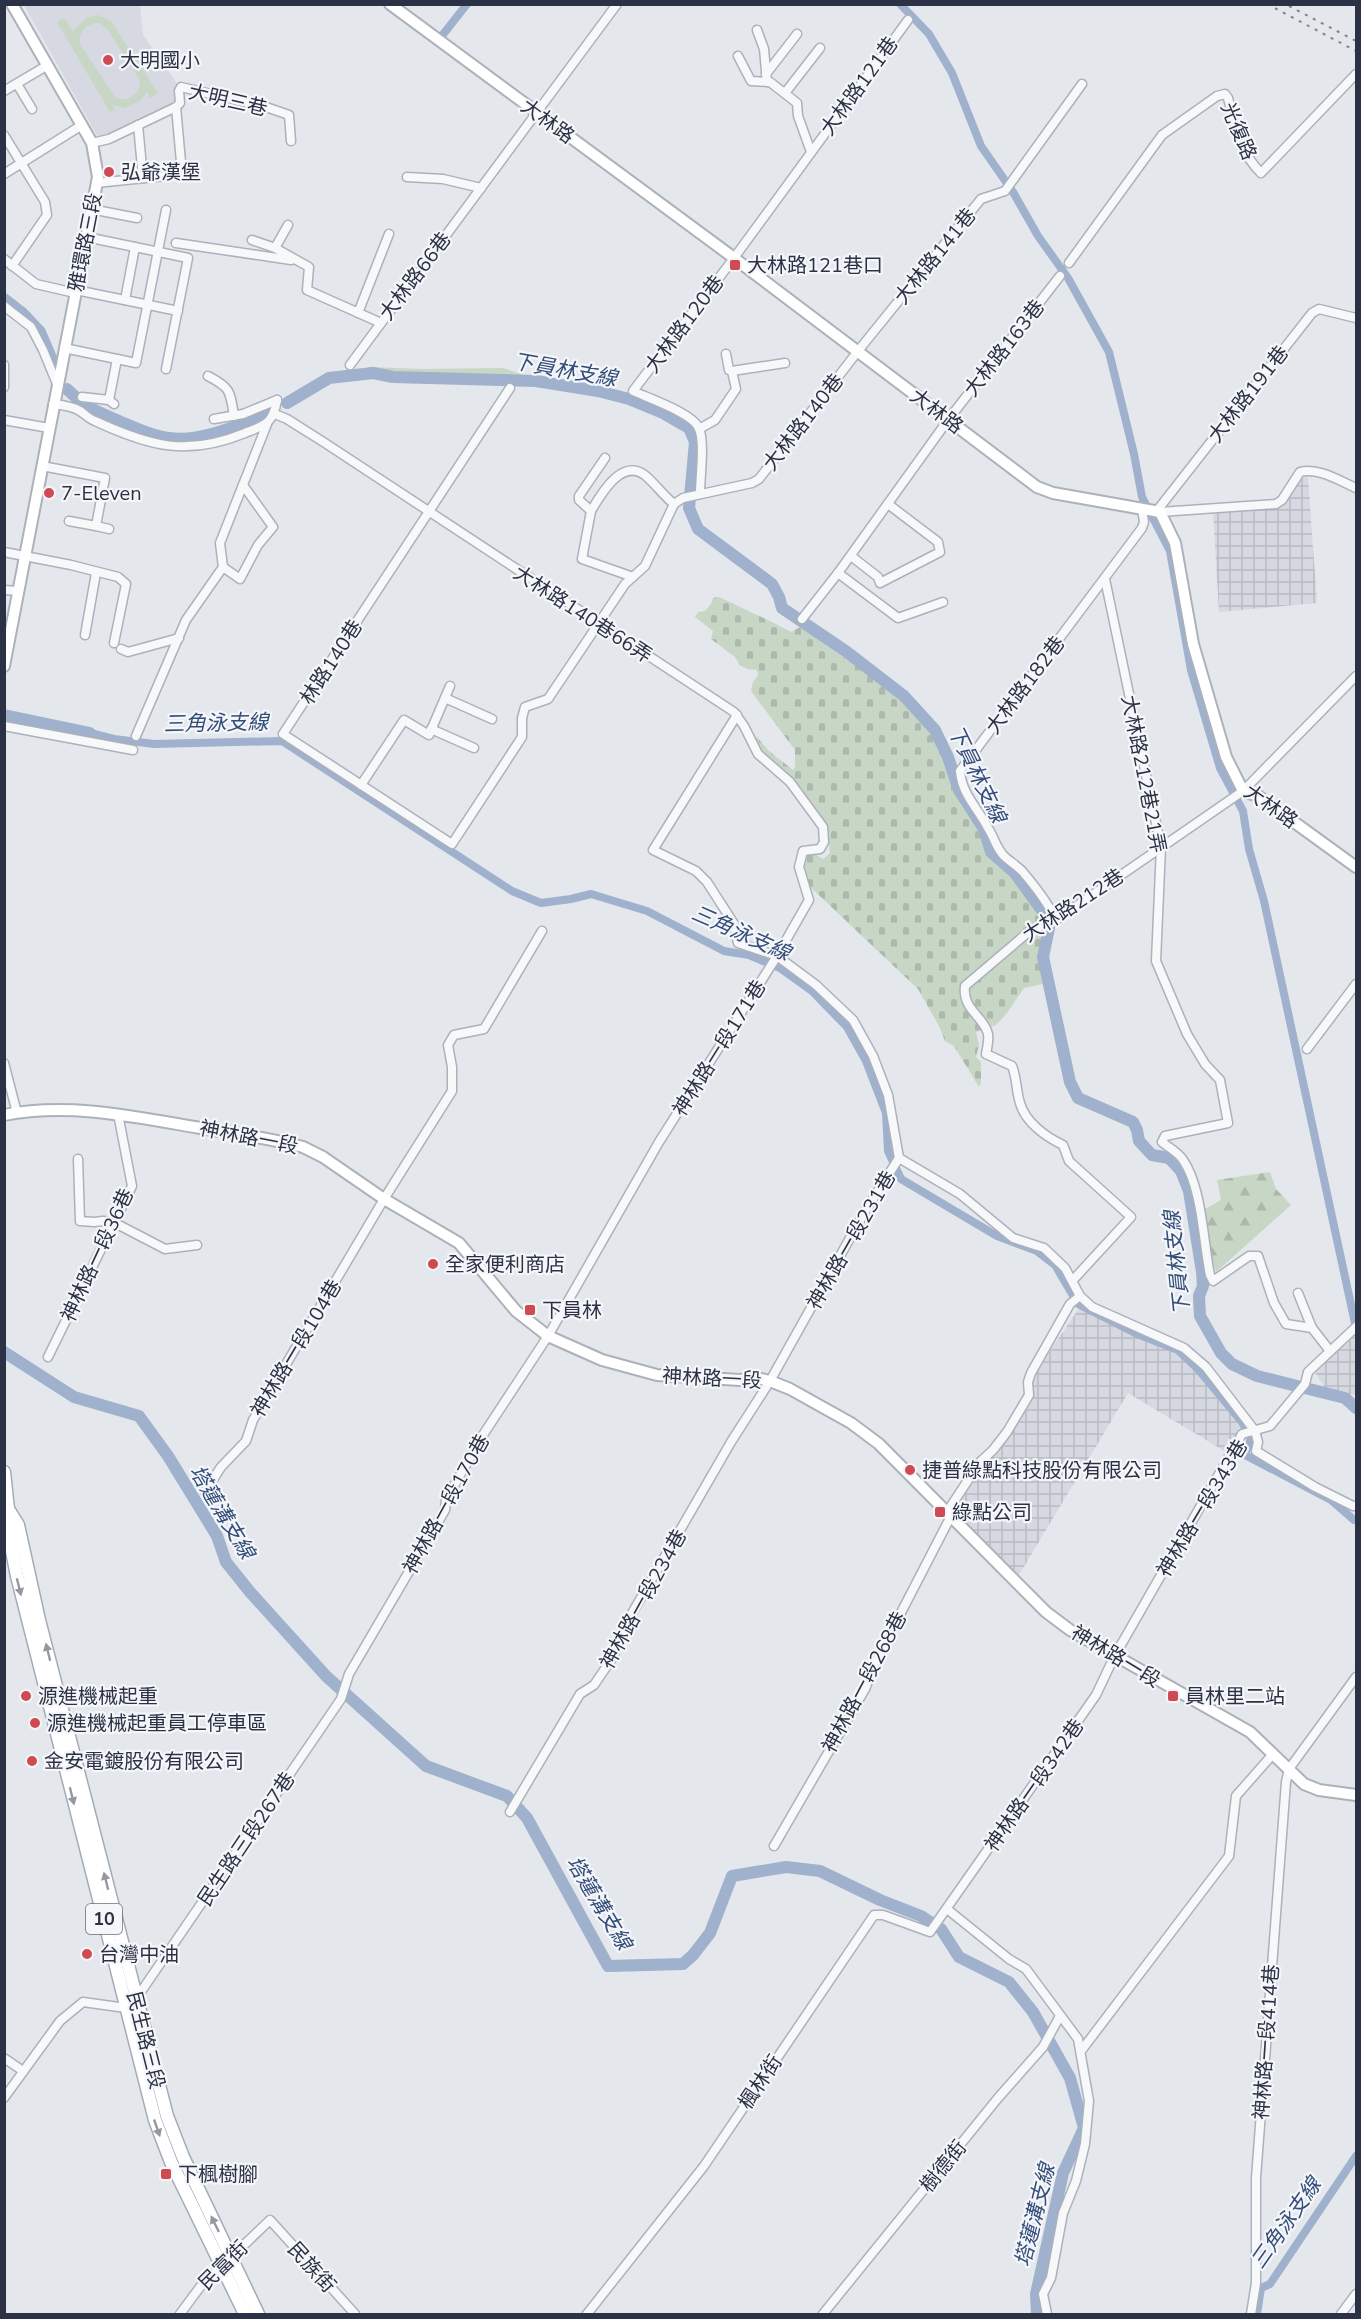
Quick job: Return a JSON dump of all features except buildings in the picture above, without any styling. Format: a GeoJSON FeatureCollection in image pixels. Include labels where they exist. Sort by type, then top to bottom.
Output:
{"type":"FeatureCollection","features":[{"type":"Feature","properties":{"kind":"main road","name":"民生路三段"},"geometry":{"type":"LineString","coordinates":[[4,1472],[7,1526],[15,1570],[147,2095],[164,2144],[226,2260],[258,2314]]}},
{"type":"Feature","properties":{"kind":"main road","name":"民生路三段"},"geometry":{"type":"LineString","coordinates":[[6,1509],[18,1525],[37,1609],[160,2095],[175,2140],[226,2260],[245,2314]]}},
{"type":"Feature","properties":{"kind":"street","name":"雅環路三段"},"geometry":{"type":"LineString","coordinates":[[5,664],[98,177],[92,143],[12,4]]}},
{"type":"Feature","properties":{"kind":"street","name":"大林路"},"geometry":{"type":"LineString","coordinates":[[390,4],[734,258],[1044,492],[1157,512],[1175,543],[1193,644],[1226,758],[1243,791],[1258,796],[1356,867]]}},
{"type":"Feature","properties":{"kind":"street","name":"大林路66巷"},"geometry":{"type":"LineString","coordinates":[[350,364],[617,4]]}},
{"type":"Feature","properties":{"kind":"street","name":"大林路121巷"},"geometry":{"type":"LineString","coordinates":[[734,258],[908,20]]}},
{"type":"Feature","properties":{"kind":"street"},"geometry":{"type":"LineString","coordinates":[[757,30],[764,49],[767,78]]}},
{"type":"Feature","properties":{"kind":"street"},"geometry":{"type":"LineString","coordinates":[[767,78],[797,34]]}},
{"type":"Feature","properties":{"kind":"street"},"geometry":{"type":"LineString","coordinates":[[785,93],[820,48]]}},
{"type":"Feature","properties":{"kind":"street","name":"大林路121巷"},"geometry":{"type":"LineString","coordinates":[[738,56],[751,81],[767,78],[797,103],[798,116],[811,152]]}},
{"type":"Feature","properties":{"kind":"street"},"geometry":{"type":"LineString","coordinates":[[4,92],[48,65]]}},
{"type":"Feature","properties":{"kind":"street","name":"光復路"},"geometry":{"type":"LineString","coordinates":[[1069,263],[1162,135],[1217,96],[1225,94],[1228,98],[1245,153],[1251,164],[1261,173],[1356,74]]}},
{"type":"Feature","properties":{"kind":"street"},"geometry":{"type":"LineString","coordinates":[[17,84],[32,109]]}},
{"type":"Feature","properties":{"kind":"street","name":"大林路141巷"},"geometry":{"type":"LineString","coordinates":[[858,351],[981,199],[1005,191],[1083,84]]}},
{"type":"Feature","properties":{"kind":"street","name":"大明三巷"},"geometry":{"type":"LineString","coordinates":[[92,143],[109,139],[176,107],[180,103],[181,87],[266,107],[289,115],[291,141]]}},
{"type":"Feature","properties":{"kind":"street"},"geometry":{"type":"LineString","coordinates":[[96,183],[165,176],[181,162],[176,107]]}},
{"type":"Feature","properties":{"kind":"street"},"geometry":{"type":"LineString","coordinates":[[4,174],[82,125]]}},
{"type":"Feature","properties":{"kind":"street"},"geometry":{"type":"LineString","coordinates":[[138,125],[143,178]]}},
{"type":"Feature","properties":{"kind":"street"},"geometry":{"type":"LineString","coordinates":[[4,135],[45,202],[47,215],[12,266]]}},
{"type":"Feature","properties":{"kind":"street"},"geometry":{"type":"LineString","coordinates":[[407,177],[443,179],[481,188]]}},
{"type":"Feature","properties":{"kind":"street"},"geometry":{"type":"LineString","coordinates":[[91,209],[137,218]]}},
{"type":"Feature","properties":{"kind":"street"},"geometry":{"type":"LineString","coordinates":[[64,353],[136,363],[166,210]]}},
{"type":"Feature","properties":{"kind":"street"},"geometry":{"type":"LineString","coordinates":[[275,248],[288,225]]}},
{"type":"Feature","properties":{"kind":"street"},"geometry":{"type":"LineString","coordinates":[[358,313],[389,234]]}},
{"type":"Feature","properties":{"kind":"street"},"geometry":{"type":"LineString","coordinates":[[86,237],[188,258],[166,369]]}},
{"type":"Feature","properties":{"kind":"street"},"geometry":{"type":"LineString","coordinates":[[252,240],[275,248],[309,267],[307,290],[381,323]]}},
{"type":"Feature","properties":{"kind":"street"},"geometry":{"type":"LineString","coordinates":[[176,243],[295,261]]}},
{"type":"Feature","properties":{"kind":"street"},"geometry":{"type":"LineString","coordinates":[[125,300],[135,247]]}},
{"type":"Feature","properties":{"kind":"street"},"geometry":{"type":"LineString","coordinates":[[4,258],[36,284],[178,311]]}},
{"type":"Feature","properties":{"kind":"street","name":"大林路120巷"},"geometry":{"type":"LineString","coordinates":[[699,429],[686,416],[633,391],[734,258]]}},
{"type":"Feature","properties":{"kind":"street","name":"大林路163巷"},"geometry":{"type":"LineString","coordinates":[[802,619],[851,556],[948,420],[1060,276]]}},
{"type":"Feature","properties":{"kind":"street"},"geometry":{"type":"LineString","coordinates":[[4,306],[31,327],[57,384]]}},
{"type":"Feature","properties":{"kind":"street","name":"大林路191巷"},"geometry":{"type":"LineString","coordinates":[[1157,512],[1312,313],[1319,309],[1356,318]]}},
{"type":"Feature","properties":{"kind":"street","name":"大林路140巷"},"geometry":{"type":"LineString","coordinates":[[674,504],[683,498],[752,483],[759,479],[858,351]]}},
{"type":"Feature","properties":{"kind":"street"},"geometry":{"type":"LineString","coordinates":[[700,494],[701,439],[699,429],[715,420],[736,389],[726,354]]}},
{"type":"Feature","properties":{"kind":"street"},"geometry":{"type":"LineString","coordinates":[[82,396],[111,402],[117,359]]}},
{"type":"Feature","properties":{"kind":"street"},"geometry":{"type":"LineString","coordinates":[[732,371],[785,363]]}},
{"type":"Feature","properties":{"kind":"street"},"geometry":{"type":"LineString","coordinates":[[4,365],[4,387]]}},
{"type":"Feature","properties":{"kind":"street"},"geometry":{"type":"LineString","coordinates":[[208,376],[226,386],[231,397],[234,416],[214,419]]}},
{"type":"Feature","properties":{"kind":"street"},"geometry":{"type":"LineString","coordinates":[[429,512],[510,388]]}},
{"type":"Feature","properties":{"kind":"street","name":"大林路140巷66弄"},"geometry":{"type":"LineString","coordinates":[[234,416],[262,408],[277,400],[275,414],[287,418],[737,715]]}},
{"type":"Feature","properties":{"kind":"street"},"geometry":{"type":"LineString","coordinates":[[53,404],[74,408],[92,420],[147,442],[167,447],[206,445],[234,438],[267,424]]}},
{"type":"Feature","properties":{"kind":"street"},"geometry":{"type":"LineString","coordinates":[[136,736],[191,611],[223,567],[220,543],[267,424],[275,414]]}},
{"type":"Feature","properties":{"kind":"street"},"geometry":{"type":"LineString","coordinates":[[4,420],[49,428]]}},
{"type":"Feature","properties":{"kind":"street"},"geometry":{"type":"LineString","coordinates":[[591,511],[579,500],[579,496],[605,458]]}},
{"type":"Feature","properties":{"kind":"street"},"geometry":{"type":"LineString","coordinates":[[42,466],[105,478],[96,526]]}},
{"type":"Feature","properties":{"kind":"street"},"geometry":{"type":"LineString","coordinates":[[1157,512],[1276,504],[1282,500],[1300,472],[1306,470],[1319,472],[1356,488]]}},
{"type":"Feature","properties":{"kind":"street"},"geometry":{"type":"LineString","coordinates":[[598,624],[625,584],[633,577],[645,566],[674,504],[658,491],[646,476],[638,472],[622,473],[606,486],[591,511],[582,560],[633,577]]}},
{"type":"Feature","properties":{"kind":"street"},"geometry":{"type":"LineString","coordinates":[[223,567],[240,579],[258,545],[273,527],[243,485]]}},
{"type":"Feature","properties":{"kind":"street"},"geometry":{"type":"LineString","coordinates":[[851,556],[878,576],[880,583],[940,552],[938,542],[888,504]]}},
{"type":"Feature","properties":{"kind":"street","name":"大林路182巷"},"geometry":{"type":"LineString","coordinates":[[1056,920],[1051,909],[1021,870],[996,846],[988,826],[976,811],[961,780],[960,771],[1142,528],[1144,522],[1142,509]]}},
{"type":"Feature","properties":{"kind":"street","name":"林路140巷"},"geometry":{"type":"LineString","coordinates":[[429,512],[283,734],[452,844],[522,737],[522,718],[525,707],[548,699],[598,624]]}},
{"type":"Feature","properties":{"kind":"street"},"geometry":{"type":"LineString","coordinates":[[69,521],[109,529]]}},
{"type":"Feature","properties":{"kind":"street"},"geometry":{"type":"LineString","coordinates":[[4,552],[118,577],[126,584],[117,646],[128,651],[179,638]]}},
{"type":"Feature","properties":{"kind":"street"},"geometry":{"type":"LineString","coordinates":[[85,635],[96,573]]}},
{"type":"Feature","properties":{"kind":"street"},"geometry":{"type":"LineString","coordinates":[[838,573],[898,618],[943,602]]}},
{"type":"Feature","properties":{"kind":"street","name":"大林路212巷21弄"},"geometry":{"type":"LineString","coordinates":[[1105,579],[1161,847],[1155,961],[1187,1034],[1205,1064],[1220,1080],[1228,1123],[1165,1136],[1162,1142],[1176,1152],[1192,1176],[1199,1200],[1206,1256],[1210,1275],[1214,1281],[1249,1256],[1258,1256],[1274,1303],[1286,1324],[1312,1328]]}},
{"type":"Feature","properties":{"kind":"street"},"geometry":{"type":"LineString","coordinates":[[4,590],[18,591]]}},
{"type":"Feature","properties":{"kind":"street","name":"大林路212巷"},"geometry":{"type":"LineString","coordinates":[[1073,1280],[1131,1217],[1069,1161],[1063,1145],[1049,1139],[1039,1131],[1020,1106],[1016,1076],[1012,1066],[986,1054],[988,1034],[968,1004],[964,994],[965,986],[1032,929],[1056,920],[1243,791],[1356,676]]}},
{"type":"Feature","properties":{"kind":"street"},"geometry":{"type":"LineString","coordinates":[[361,785],[404,720],[429,735],[450,686]]}},
{"type":"Feature","properties":{"kind":"street"},"geometry":{"type":"LineString","coordinates":[[445,698],[492,719]]}},
{"type":"Feature","properties":{"kind":"street","name":"神林路一段231巷"},"geometry":{"type":"LineString","coordinates":[[737,715],[653,850],[696,871],[707,882],[734,924],[738,943],[777,956],[816,985],[854,1020],[873,1056],[888,1095],[899,1158],[864,1213],[770,1381]]}},
{"type":"Feature","properties":{"kind":"street","name":"神林路一段171巷"},"geometry":{"type":"LineString","coordinates":[[548,1336],[659,1142],[777,956],[809,900],[799,867],[803,851],[820,849],[824,842],[823,827],[790,782],[758,754],[737,715]]}},
{"type":"Feature","properties":{"kind":"street"},"geometry":{"type":"LineString","coordinates":[[4,726],[133,750]]}},
{"type":"Feature","properties":{"kind":"street"},"geometry":{"type":"LineString","coordinates":[[431,729],[474,748]]}},
{"type":"Feature","properties":{"kind":"street","name":"神林路一段104巷"},"geometry":{"type":"LineString","coordinates":[[205,1492],[220,1467],[246,1441],[253,1420],[384,1199],[452,1091],[452,1067],[448,1045],[454,1035],[484,1029],[542,931]]}},
{"type":"Feature","properties":{"kind":"street"},"geometry":{"type":"LineString","coordinates":[[1307,1049],[1356,984]]}},
{"type":"Feature","properties":{"kind":"street"},"geometry":{"type":"LineString","coordinates":[[4,1063],[17,1113]]}},
{"type":"Feature","properties":{"kind":"street","name":"神林路一段"},"geometry":{"type":"LineString","coordinates":[[4,1115],[68,1109],[118,1114],[303,1147],[323,1157],[384,1199],[459,1243],[516,1311],[548,1336],[602,1360],[657,1376],[740,1380],[757,1378],[790,1389],[851,1423],[879,1444],[1046,1612],[1070,1630],[1250,1732],[1304,1784],[1319,1790],[1356,1795]]}},
{"type":"Feature","properties":{"kind":"street","name":"神林路一段36巷"},"geometry":{"type":"LineString","coordinates":[[48,1357],[132,1185],[118,1114]]}},
{"type":"Feature","properties":{"kind":"street"},"geometry":{"type":"LineString","coordinates":[[899,1158],[960,1194],[1013,1238],[1044,1248],[1065,1268],[1080,1296],[1092,1307],[1184,1348],[1206,1367],[1255,1431],[1258,1442],[1256,1451],[1316,1487],[1356,1506]]}},
{"type":"Feature","properties":{"kind":"street"},"geometry":{"type":"LineString","coordinates":[[78,1159],[80,1221],[115,1223],[165,1249],[197,1245]]}},
{"type":"Feature","properties":{"kind":"street"},"geometry":{"type":"LineString","coordinates":[[1298,1293],[1312,1328],[1330,1351]]}},
{"type":"Feature","properties":{"kind":"street","name":"神林路一段268巷"},"geometry":{"type":"LineString","coordinates":[[774,1846],[865,1689],[876,1661],[949,1514],[980,1462],[993,1450],[1013,1423],[1029,1395],[1028,1382],[1031,1373],[1070,1304],[1080,1296]]}},
{"type":"Feature","properties":{"kind":"street","name":"神林路一段343巷"},"geometry":{"type":"LineString","coordinates":[[1114,1657],[1242,1434],[1270,1426],[1305,1384],[1308,1372],[1356,1327]]}},
{"type":"Feature","properties":{"kind":"street","name":"神林路一段170巷"},"geometry":{"type":"LineString","coordinates":[[348,1674],[444,1513],[446,1500],[481,1438],[548,1336]]}},
{"type":"Feature","properties":{"kind":"street","name":"神林路一段234巷"},"geometry":{"type":"LineString","coordinates":[[510,1812],[580,1694],[594,1686],[614,1657],[627,1622],[731,1442],[770,1381]]}},
{"type":"Feature","properties":{"kind":"street","name":"神林路一段342巷"},"geometry":{"type":"LineString","coordinates":[[947,1909],[1096,1695],[1114,1657]]}},
{"type":"Feature","properties":{"kind":"street","name":"民生路三段267巷"},"geometry":{"type":"LineString","coordinates":[[136,1999],[341,1699],[348,1674]]}},
{"type":"Feature","properties":{"kind":"street"},"geometry":{"type":"LineString","coordinates":[[1289,1769],[1356,1677]]}},
{"type":"Feature","properties":{"kind":"street"},"geometry":{"type":"LineString","coordinates":[[1081,2051],[1229,1856],[1236,1796],[1273,1754]]}},
{"type":"Feature","properties":{"kind":"street","name":"神林路一段414巷"},"geometry":{"type":"LineString","coordinates":[[1251,2314],[1257,2272],[1256,2178],[1289,1769]]}},
{"type":"Feature","properties":{"kind":"street"},"geometry":{"type":"LineString","coordinates":[[947,1909],[1009,1959],[1026,1969],[1078,2039],[1081,2051],[1089,2101],[1085,2144],[1076,2181],[1063,2212],[1051,2278],[1043,2294],[1047,2314]]}},
{"type":"Feature","properties":{"kind":"street","name":"楓林街"},"geometry":{"type":"LineString","coordinates":[[587,2314],[704,2166],[874,1915],[883,1915],[930,1932],[947,1909]]}},
{"type":"Feature","properties":{"kind":"street"},"geometry":{"type":"LineString","coordinates":[[4,2098],[60,2021],[83,2002],[126,2008]]}},
{"type":"Feature","properties":{"kind":"street","name":"樹德街"},"geometry":{"type":"LineString","coordinates":[[824,2314],[998,2098],[1042,2047],[1060,2016]]}},
{"type":"Feature","properties":{"kind":"street"},"geometry":{"type":"LineString","coordinates":[[4,2058],[23,2072]]}},
{"type":"Feature","properties":{"kind":"street","name":"民富街"},"geometry":{"type":"LineString","coordinates":[[180,2314],[200,2287],[270,2220]]}},
{"type":"Feature","properties":{"kind":"street","name":"民族街"},"geometry":{"type":"LineString","coordinates":[[270,2220],[355,2314]]}},
{"type":"Feature","properties":{"kind":"street"},"geometry":{"type":"LineString","coordinates":[[1341,2314],[1356,2294]]}},
{"type":"Feature","properties":{"kind":"shaded area","name":"大明國小"},"geometry":{"type":"Polygon","coordinates":[[[24,5],[140,5],[143,35],[178,85],[176,104],[99,139],[24,5]]]}},
{"type":"Feature","properties":{"kind":"shaded area"},"geometry":{"type":"Polygon","coordinates":[[[1308,477],[1317,603],[1219,612],[1213,511],[1282,507],[1291,496],[1296,482],[1300,478],[1308,477]]]}},
{"type":"Feature","properties":{"kind":"shaded area"},"geometry":{"type":"Polygon","coordinates":[[[1080,1307],[1151,1344],[1157,1343],[1185,1357],[1247,1427],[1231,1455],[1128,1393],[1019,1575],[954,1510],[983,1460],[1028,1399],[1024,1389],[1080,1307]]]}},
{"type":"Feature","properties":{"kind":"shaded area"},"geometry":{"type":"Polygon","coordinates":[[[1356,1335],[1356,1395],[1327,1391],[1314,1371],[1356,1335]]]}},
{"type":"Feature","properties":{"kind":"green space"},"geometry":{"type":"Polygon","coordinates":[[[98,15],[111,21],[158,93],[150,98],[147,92],[140,101],[125,108],[112,104],[115,110],[110,112],[57,22],[64,18],[73,31],[86,18],[98,15]],[[100,23],[87,26],[80,35],[80,44],[115,97],[128,98],[139,89],[140,80],[108,30],[100,23]]]}},
{"type":"Feature","properties":{"kind":"green space"},"geometry":{"type":"Polygon","coordinates":[[[369,367],[503,368],[527,376],[415,375],[363,369],[369,367]]]}},
{"type":"Feature","properties":{"kind":"green space"},"geometry":{"type":"Polygon","coordinates":[[[719,597],[791,632],[800,627],[885,686],[903,702],[934,735],[944,754],[949,774],[962,802],[981,830],[990,855],[1012,875],[1042,917],[1044,928],[1041,956],[1043,984],[1024,988],[996,1025],[976,1032],[979,1045],[976,1057],[981,1062],[979,1087],[954,1046],[945,1041],[918,989],[805,882],[800,869],[804,857],[813,853],[823,859],[830,853],[826,828],[814,808],[759,751],[753,739],[757,737],[769,751],[793,770],[795,768],[795,750],[751,691],[758,675],[757,670],[747,669],[740,665],[735,657],[711,639],[713,631],[695,617],[698,612],[705,611],[713,598],[719,597]]]}},
{"type":"Feature","properties":{"kind":"green space"},"geometry":{"type":"Polygon","coordinates":[[[1270,1172],[1276,1189],[1291,1205],[1216,1272],[1210,1255],[1205,1209],[1221,1200],[1217,1180],[1270,1172]]]}},
{"type":"Feature","properties":{"kind":"waterway"},"geometry":{"type":"LineString","coordinates":[[441,37],[467,4]]}},
{"type":"Feature","properties":{"kind":"waterway"},"geometry":{"type":"LineString","coordinates":[[900,4],[929,34],[952,73],[981,146],[1013,192],[1038,236],[1068,278],[1109,352],[1142,497],[1170,551],[1191,670],[1220,768],[1243,811],[1249,849],[1264,901],[1356,1328]]}},
{"type":"Feature","properties":{"kind":"waterway","name":"下員林支線"},"geometry":{"type":"LineString","coordinates":[[4,299],[22,313],[40,332],[55,367]]}},
{"type":"Feature","properties":{"kind":"waterway","name":"下員林支線"},"geometry":{"type":"LineString","coordinates":[[287,403],[329,378],[373,373],[393,377],[536,381],[598,391],[629,399],[663,413],[689,428],[695,442],[689,508],[698,529],[772,584],[782,608],[847,652],[904,696],[935,730],[948,757],[959,790],[984,829],[991,852],[1015,873],[1046,916],[1049,928],[1043,957],[1070,1082],[1078,1098],[1133,1122],[1139,1141],[1152,1155],[1169,1158],[1181,1171],[1189,1191],[1202,1272],[1203,1286],[1199,1296],[1200,1316],[1221,1353],[1232,1364],[1257,1376],[1345,1398],[1356,1408]]}},
{"type":"Feature","properties":{"kind":"waterway","name":"下員林支線"},"geometry":{"type":"LineString","coordinates":[[67,389],[80,401],[98,412],[156,436],[169,438],[194,438],[207,435],[270,412]]}},
{"type":"Feature","properties":{"kind":"waterway","name":"三角泳支線"},"geometry":{"type":"LineString","coordinates":[[4,715],[90,733]]}},
{"type":"Feature","properties":{"kind":"waterway","name":"三角泳支線"},"geometry":{"type":"LineString","coordinates":[[90,733],[114,739],[154,744],[282,741],[512,891],[541,903],[591,894],[647,911],[724,951],[749,955],[780,968],[812,991],[847,1027],[866,1061],[886,1113],[888,1151],[901,1179],[997,1236],[1037,1251],[1055,1265],[1078,1304],[1137,1334],[1178,1350],[1197,1368],[1242,1422],[1251,1438],[1245,1455],[1331,1500],[1356,1520]]}},
{"type":"Feature","properties":{"kind":"waterway","name":"塔蓮溝支線"},"geometry":{"type":"LineString","coordinates":[[4,1352],[74,1397],[139,1416],[168,1456],[217,1536],[226,1562],[326,1676],[426,1766],[507,1796],[527,1818],[608,1966],[683,1964],[710,1933],[732,1876],[786,1867],[820,1871],[880,1900],[921,1916],[941,1929],[959,1957],[1009,1982],[1033,2012],[1070,2078],[1084,2128],[1063,2173],[1036,2294],[1037,2314]]}},
{"type":"Feature","properties":{"kind":"waterway","name":"三角泳支線"},"geometry":{"type":"LineString","coordinates":[[1257,2314],[1261,2288],[1270,2284],[1356,2156]]}},
{"type":"Feature","properties":{"kind":"railway"},"geometry":{"type":"LineString","coordinates":[[1267,4],[1356,51]]}},
{"type":"Feature","properties":{"kind":"railway"},"geometry":{"type":"LineString","coordinates":[[1289,6],[1356,41]]}},
{"type":"Feature","properties":{"kind":"place","name":"大明國小"},"geometry":{"type":"Point","coordinates":[108,60]}},
{"type":"Feature","properties":{"kind":"place","name":"弘爺漢堡"},"geometry":{"type":"Point","coordinates":[109,172]}},
{"type":"Feature","properties":{"kind":"place","name":"大林路121巷口"},"geometry":{"type":"Point","coordinates":[735,265]}},
{"type":"Feature","properties":{"kind":"place","name":"7-Eleven"},"geometry":{"type":"Point","coordinates":[49,493]}},
{"type":"Feature","properties":{"kind":"place","name":"全家便利商店"},"geometry":{"type":"Point","coordinates":[433,1264]}},
{"type":"Feature","properties":{"kind":"place","name":"下員林"},"geometry":{"type":"Point","coordinates":[530,1310]}},
{"type":"Feature","properties":{"kind":"place","name":"捷普綠點科技股份有限公司"},"geometry":{"type":"Point","coordinates":[910,1470]}},
{"type":"Feature","properties":{"kind":"place","name":"綠點公司"},"geometry":{"type":"Point","coordinates":[940,1512]}},
{"type":"Feature","properties":{"kind":"place","name":"源進機械起重"},"geometry":{"type":"Point","coordinates":[26,1696]}},
{"type":"Feature","properties":{"kind":"place","name":"員林里二站"},"geometry":{"type":"Point","coordinates":[1173,1696]}},
{"type":"Feature","properties":{"kind":"place","name":"源進機械起重員工停車區"},"geometry":{"type":"Point","coordinates":[35,1723]}},
{"type":"Feature","properties":{"kind":"place","name":"金安電鍍股份有限公司"},"geometry":{"type":"Point","coordinates":[32,1761]}},
{"type":"Feature","properties":{"kind":"place","name":"台灣中油"},"geometry":{"type":"Point","coordinates":[87,1954]}},
{"type":"Feature","properties":{"kind":"place","name":"下楓樹腳"},"geometry":{"type":"Point","coordinates":[166,2174]}}]}
